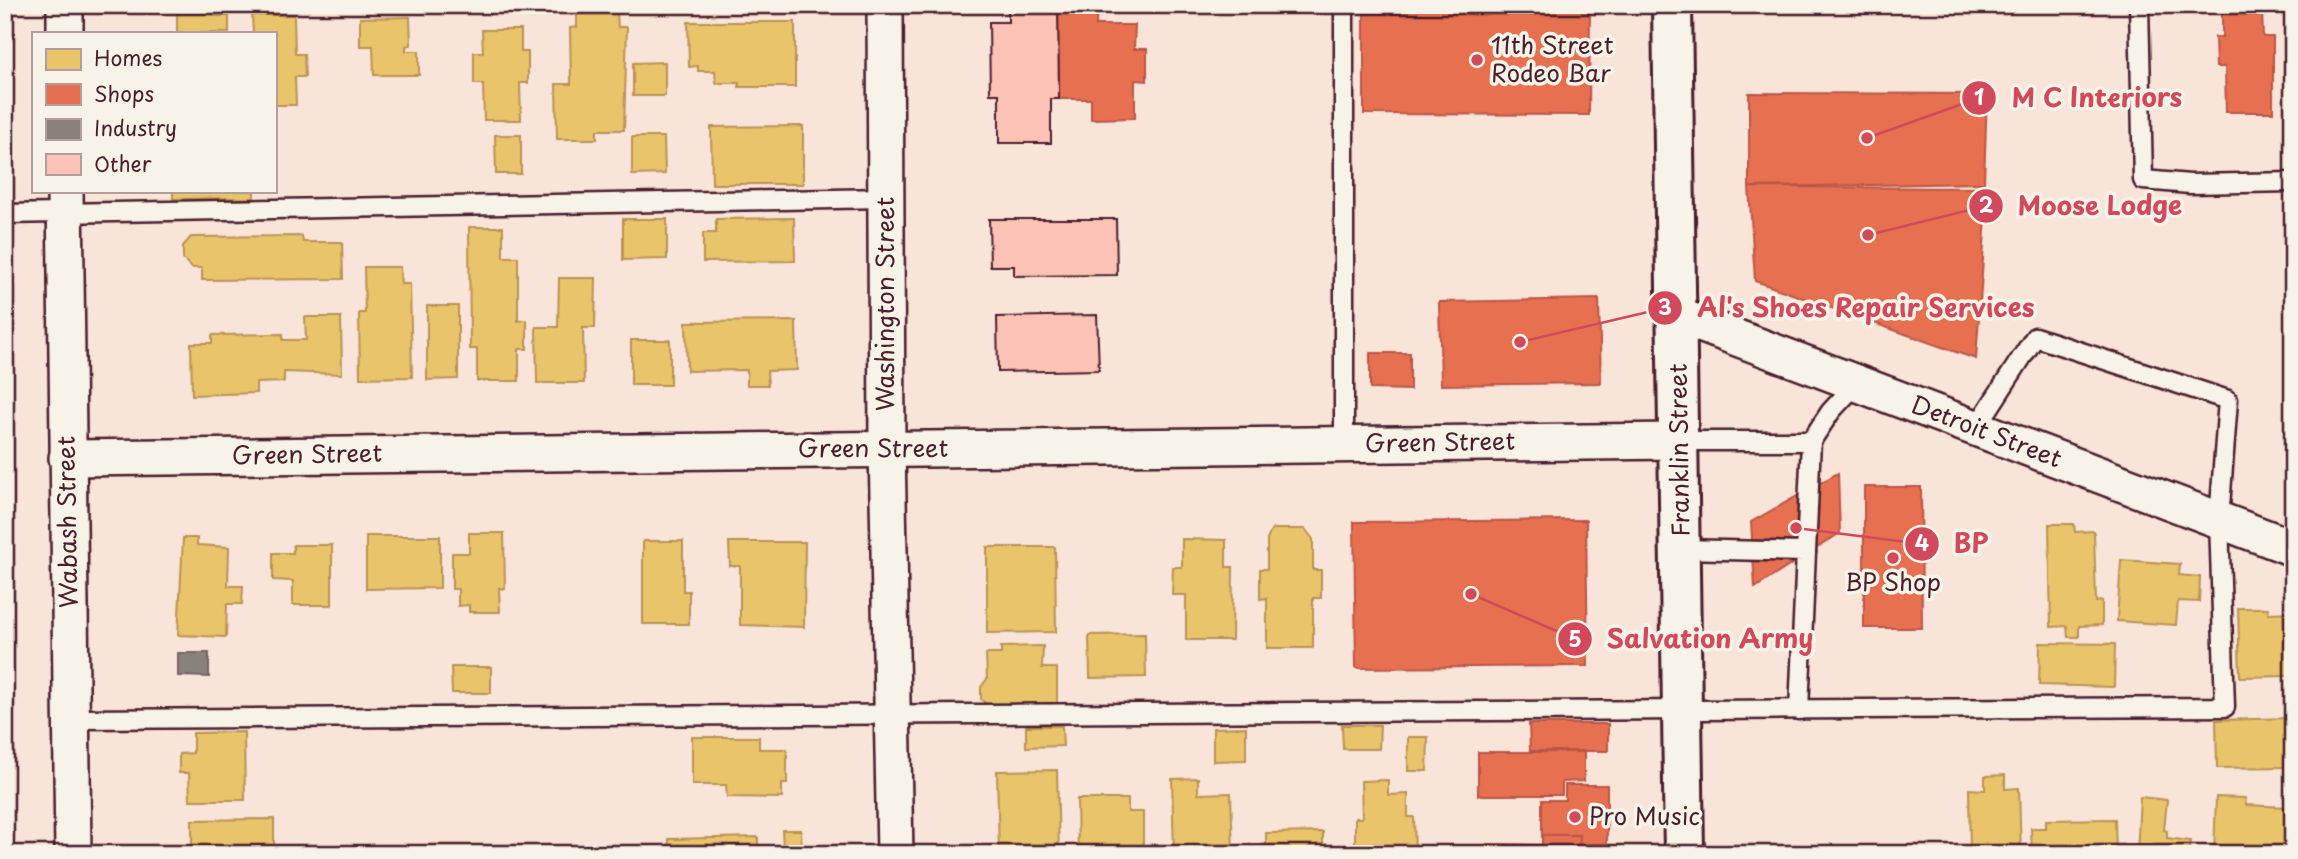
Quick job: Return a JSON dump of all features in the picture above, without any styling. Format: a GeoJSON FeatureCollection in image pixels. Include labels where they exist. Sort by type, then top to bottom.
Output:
{"type":"FeatureCollection","features":[{"type":"Feature","properties":{"kind":"main road","name":"Franklin Street"},"geometry":{"type":"LineString","coordinates":[[1672,5],[1679,316],[1684,854]]}},
{"type":"Feature","properties":{"kind":"street"},"geometry":{"type":"LineString","coordinates":[[65,5],[65,32]]}},
{"type":"Feature","properties":{"kind":"street","name":"Washington Street"},"geometry":{"type":"LineString","coordinates":[[885,5],[887,448],[895,854]]}},
{"type":"Feature","properties":{"kind":"street","name":"Wabash Street"},"geometry":{"type":"LineString","coordinates":[[64,203],[73,854]]}},
{"type":"Feature","properties":{"kind":"street","name":"Detroit Street"},"geometry":{"type":"LineString","coordinates":[[1679,316],[2293,548]]}},
{"type":"Feature","properties":{"kind":"street","name":"Green Street"},"geometry":{"type":"LineString","coordinates":[[67,458],[1680,441]]}},
{"type":"Feature","properties":{"kind":"lane"},"geometry":{"type":"LineString","coordinates":[[1344,5],[1344,444]]}},
{"type":"Feature","properties":{"kind":"lane"},"geometry":{"type":"LineString","coordinates":[[2139,5],[2143,180],[2190,184],[2293,182]]}},
{"type":"Feature","properties":{"kind":"lane"},"geometry":{"type":"LineString","coordinates":[[5,214],[64,203],[885,198]]}},
{"type":"Feature","properties":{"kind":"lane"},"geometry":{"type":"LineString","coordinates":[[71,719],[2225,707],[2219,520],[2228,400],[2035,337],[1976,428]]}},
{"type":"Feature","properties":{"kind":"lane"},"geometry":{"type":"LineString","coordinates":[[1798,710],[1811,441],[1831,411],[1857,383]]}},
{"type":"Feature","properties":{"kind":"lane"},"geometry":{"type":"LineString","coordinates":[[1680,441],[1811,441]]}},
{"type":"Feature","properties":{"kind":"lane"},"geometry":{"type":"LineString","coordinates":[[1681,549],[1806,552]]}},
{"type":"Feature","properties":{"kind":"building: Homes"},"geometry":{"type":"Polygon","coordinates":[[[177,12],[214,12],[214,16],[229,16],[229,32],[177,32],[177,12]]]}},
{"type":"Feature","properties":{"kind":"building: Homes"},"geometry":{"type":"Polygon","coordinates":[[[617,13],[618,27],[627,27],[624,130],[597,130],[597,139],[557,139],[556,84],[571,84],[570,28],[577,27],[577,14],[617,13]]]}},
{"type":"Feature","properties":{"kind":"building: Homes"},"geometry":{"type":"Polygon","coordinates":[[[252,15],[294,15],[295,54],[304,54],[305,77],[295,77],[296,105],[276,105],[276,32],[253,32],[252,15]]]}},
{"type":"Feature","properties":{"kind":"building: Homes"},"geometry":{"type":"Polygon","coordinates":[[[410,17],[411,45],[406,46],[406,51],[419,51],[419,75],[374,75],[373,46],[360,46],[360,18],[410,17]]]}},
{"type":"Feature","properties":{"kind":"building: Homes"},"geometry":{"type":"Polygon","coordinates":[[[688,22],[795,22],[795,87],[739,87],[739,83],[716,83],[715,71],[698,71],[698,66],[689,67],[688,22]]]}},
{"type":"Feature","properties":{"kind":"building: Homes"},"geometry":{"type":"Polygon","coordinates":[[[482,30],[521,30],[521,52],[528,52],[528,83],[520,83],[521,120],[484,120],[483,84],[474,84],[474,52],[483,52],[482,30]]]}},
{"type":"Feature","properties":{"kind":"building: Homes"},"geometry":{"type":"Polygon","coordinates":[[[665,62],[665,96],[633,96],[633,63],[665,62]]]}},
{"type":"Feature","properties":{"kind":"building: Homes"},"geometry":{"type":"Polygon","coordinates":[[[803,126],[803,184],[712,184],[711,127],[803,126]]]}},
{"type":"Feature","properties":{"kind":"building: Homes"},"geometry":{"type":"Polygon","coordinates":[[[495,135],[521,135],[521,174],[496,174],[495,135]]]}},
{"type":"Feature","properties":{"kind":"building: Homes"},"geometry":{"type":"Polygon","coordinates":[[[632,137],[664,137],[665,174],[632,175],[632,137]]]}},
{"type":"Feature","properties":{"kind":"building: Homes"},"geometry":{"type":"Polygon","coordinates":[[[173,192],[254,192],[254,198],[173,199],[173,192]]]}},
{"type":"Feature","properties":{"kind":"building: Homes"},"geometry":{"type":"Polygon","coordinates":[[[794,218],[795,261],[703,262],[703,233],[716,233],[716,219],[794,218]]]}},
{"type":"Feature","properties":{"kind":"building: Homes"},"geometry":{"type":"Polygon","coordinates":[[[623,219],[667,219],[667,259],[623,260],[623,219]]]}},
{"type":"Feature","properties":{"kind":"building: Homes"},"geometry":{"type":"Polygon","coordinates":[[[469,227],[503,227],[503,257],[518,257],[518,321],[527,320],[527,349],[519,349],[519,381],[477,381],[477,349],[470,349],[469,227]]]}},
{"type":"Feature","properties":{"kind":"building: Homes"},"geometry":{"type":"Polygon","coordinates":[[[302,236],[303,242],[342,242],[343,279],[202,280],[202,268],[192,268],[183,259],[183,246],[191,237],[302,236]]]}},
{"type":"Feature","properties":{"kind":"building: Homes"},"geometry":{"type":"Polygon","coordinates":[[[364,267],[400,267],[401,284],[410,284],[412,377],[360,378],[359,313],[365,313],[364,267]]]}},
{"type":"Feature","properties":{"kind":"building: Homes"},"geometry":{"type":"Polygon","coordinates":[[[559,278],[596,278],[595,328],[583,328],[584,383],[537,383],[536,327],[558,327],[559,278]]]}},
{"type":"Feature","properties":{"kind":"building: Homes"},"geometry":{"type":"Polygon","coordinates":[[[427,306],[458,306],[458,379],[427,380],[427,306]]]}},
{"type":"Feature","properties":{"kind":"building: Homes"},"geometry":{"type":"Polygon","coordinates":[[[305,317],[341,317],[342,374],[284,372],[284,382],[256,383],[256,393],[192,395],[191,343],[212,343],[212,335],[283,334],[283,340],[306,340],[305,317]]]}},
{"type":"Feature","properties":{"kind":"building: Homes"},"geometry":{"type":"Polygon","coordinates":[[[796,321],[797,370],[767,371],[768,385],[747,385],[747,370],[687,371],[686,322],[796,321]]]}},
{"type":"Feature","properties":{"kind":"building: Homes"},"geometry":{"type":"Polygon","coordinates":[[[631,340],[670,340],[670,385],[631,385],[631,340]]]}},
{"type":"Feature","properties":{"kind":"building: Homes"},"geometry":{"type":"Polygon","coordinates":[[[2049,524],[2074,524],[2075,532],[2094,531],[2096,602],[2102,601],[2102,625],[2079,626],[2079,637],[2068,637],[2067,626],[2051,627],[2049,524]]]}},
{"type":"Feature","properties":{"kind":"building: Homes"},"geometry":{"type":"Polygon","coordinates":[[[1272,529],[1305,529],[1313,539],[1313,570],[1321,570],[1321,598],[1313,598],[1313,648],[1267,648],[1267,598],[1260,599],[1260,569],[1267,569],[1267,540],[1272,529]]]}},
{"type":"Feature","properties":{"kind":"building: Homes"},"geometry":{"type":"Polygon","coordinates":[[[469,533],[504,533],[505,589],[499,588],[500,612],[469,612],[469,605],[458,606],[458,589],[452,589],[452,553],[469,553],[469,533]]]}},
{"type":"Feature","properties":{"kind":"building: Homes"},"geometry":{"type":"Polygon","coordinates":[[[366,536],[440,536],[440,588],[366,589],[366,536]]]}},
{"type":"Feature","properties":{"kind":"building: Homes"},"geometry":{"type":"Polygon","coordinates":[[[183,538],[197,538],[197,545],[229,547],[228,586],[243,586],[242,604],[227,604],[226,637],[178,635],[183,538]]]}},
{"type":"Feature","properties":{"kind":"building: Homes"},"geometry":{"type":"Polygon","coordinates":[[[1182,539],[1226,540],[1226,567],[1233,567],[1232,640],[1186,640],[1186,595],[1172,595],[1173,567],[1182,567],[1182,539]]]}},
{"type":"Feature","properties":{"kind":"building: Homes"},"geometry":{"type":"Polygon","coordinates":[[[643,541],[683,541],[683,591],[689,591],[689,624],[643,624],[643,541]]]}},
{"type":"Feature","properties":{"kind":"building: Homes"},"geometry":{"type":"Polygon","coordinates":[[[729,542],[805,542],[804,627],[740,625],[740,566],[730,566],[729,542]]]}},
{"type":"Feature","properties":{"kind":"building: Homes"},"geometry":{"type":"Polygon","coordinates":[[[293,545],[332,545],[332,605],[293,605],[293,581],[273,580],[273,553],[293,553],[293,545]]]}},
{"type":"Feature","properties":{"kind":"building: Homes"},"geometry":{"type":"Polygon","coordinates":[[[987,547],[1055,547],[1056,632],[987,633],[987,547]]]}},
{"type":"Feature","properties":{"kind":"building: Homes"},"geometry":{"type":"Polygon","coordinates":[[[2121,560],[2180,564],[2179,575],[2200,577],[2199,602],[2178,601],[2176,625],[2117,621],[2121,560]]]}},
{"type":"Feature","properties":{"kind":"building: Homes"},"geometry":{"type":"Polygon","coordinates":[[[2238,608],[2268,608],[2268,613],[2293,612],[2293,661],[2289,661],[2289,676],[2240,677],[2238,608]]]}},
{"type":"Feature","properties":{"kind":"building: Homes"},"geometry":{"type":"Polygon","coordinates":[[[1145,634],[1146,677],[1090,678],[1089,635],[1145,634]]]}},
{"type":"Feature","properties":{"kind":"building: Homes"},"geometry":{"type":"Polygon","coordinates":[[[2040,643],[2115,644],[2114,687],[2039,685],[2040,643]]]}},
{"type":"Feature","properties":{"kind":"building: Homes"},"geometry":{"type":"Polygon","coordinates":[[[1043,646],[1042,668],[1057,668],[1057,704],[987,705],[981,699],[981,687],[987,679],[986,654],[1001,654],[1001,647],[1043,646]]]}},
{"type":"Feature","properties":{"kind":"building: Homes"},"geometry":{"type":"Polygon","coordinates":[[[451,667],[491,667],[491,693],[452,693],[451,667]]]}},
{"type":"Feature","properties":{"kind":"building: Homes"},"geometry":{"type":"Polygon","coordinates":[[[2293,718],[2293,767],[2217,768],[2216,720],[2293,718]]]}},
{"type":"Feature","properties":{"kind":"building: Homes"},"geometry":{"type":"Polygon","coordinates":[[[1342,725],[1380,725],[1379,749],[1343,749],[1342,725]]]}},
{"type":"Feature","properties":{"kind":"building: Homes"},"geometry":{"type":"Polygon","coordinates":[[[1026,726],[1062,726],[1063,746],[1026,747],[1026,726]]]}},
{"type":"Feature","properties":{"kind":"building: Homes"},"geometry":{"type":"Polygon","coordinates":[[[1246,727],[1246,760],[1213,761],[1213,728],[1246,727]]]}},
{"type":"Feature","properties":{"kind":"building: Homes"},"geometry":{"type":"Polygon","coordinates":[[[244,732],[245,800],[190,800],[189,773],[179,773],[179,754],[193,753],[193,733],[244,732]]]}},
{"type":"Feature","properties":{"kind":"building: Homes"},"geometry":{"type":"Polygon","coordinates":[[[692,737],[759,737],[759,749],[787,749],[787,784],[782,784],[782,798],[727,797],[726,785],[692,785],[692,737]]]}},
{"type":"Feature","properties":{"kind":"building: Homes"},"geometry":{"type":"Polygon","coordinates":[[[1408,737],[1428,737],[1427,771],[1408,771],[1408,737]]]}},
{"type":"Feature","properties":{"kind":"building: Homes"},"geometry":{"type":"Polygon","coordinates":[[[1057,770],[1059,854],[999,854],[997,771],[1057,770]]]}},
{"type":"Feature","properties":{"kind":"building: Homes"},"geometry":{"type":"Polygon","coordinates":[[[2005,775],[2005,789],[2019,788],[2021,854],[1970,853],[1969,789],[1985,790],[1985,776],[2005,775]]]}},
{"type":"Feature","properties":{"kind":"building: Homes"},"geometry":{"type":"Polygon","coordinates":[[[1198,778],[1198,794],[1231,793],[1233,854],[1174,854],[1172,779],[1198,778]]]}},
{"type":"Feature","properties":{"kind":"building: Homes"},"geometry":{"type":"Polygon","coordinates":[[[1388,780],[1388,795],[1408,794],[1408,817],[1414,817],[1415,854],[1355,854],[1355,818],[1362,818],[1361,781],[1388,780]]]}},
{"type":"Feature","properties":{"kind":"building: Homes"},"geometry":{"type":"Polygon","coordinates":[[[2140,797],[2167,800],[2164,830],[2167,831],[2167,838],[2190,841],[2188,854],[2137,854],[2140,797]]]}},
{"type":"Feature","properties":{"kind":"building: Homes"},"geometry":{"type":"Polygon","coordinates":[[[2216,797],[2245,798],[2246,805],[2286,807],[2286,816],[2293,817],[2293,854],[2214,854],[2216,797]]]}},
{"type":"Feature","properties":{"kind":"building: Homes"},"geometry":{"type":"Polygon","coordinates":[[[1077,799],[1128,799],[1128,812],[1143,812],[1143,849],[1155,849],[1155,854],[1078,854],[1077,799]]]}},
{"type":"Feature","properties":{"kind":"building: Homes"},"geometry":{"type":"Polygon","coordinates":[[[274,819],[274,854],[192,854],[192,820],[274,819]]]}},
{"type":"Feature","properties":{"kind":"building: Homes"},"geometry":{"type":"Polygon","coordinates":[[[2115,819],[2116,854],[2032,854],[2031,828],[2046,828],[2046,820],[2115,819]]]}},
{"type":"Feature","properties":{"kind":"building: Homes"},"geometry":{"type":"Polygon","coordinates":[[[782,830],[801,830],[802,854],[669,854],[669,839],[758,837],[758,848],[783,848],[782,830]]]}},
{"type":"Feature","properties":{"kind":"building: Homes"},"geometry":{"type":"Polygon","coordinates":[[[1323,832],[1323,854],[1266,854],[1266,833],[1323,832]]]}},
{"type":"Feature","properties":{"kind":"building: Shops"},"geometry":{"type":"Polygon","coordinates":[[[1058,5],[1097,5],[1096,25],[1135,25],[1134,49],[1147,49],[1147,81],[1135,80],[1135,118],[1091,119],[1091,99],[1059,99],[1058,5]]]}},
{"type":"Feature","properties":{"kind":"building: Shops","name":"11th Street Rodeo Bar"},"geometry":{"type":"Polygon","coordinates":[[[1364,5],[1590,5],[1589,115],[1364,114],[1364,5]]]}},
{"type":"Feature","properties":{"kind":"building: Shops"},"geometry":{"type":"Polygon","coordinates":[[[2290,5],[2293,5],[2293,38],[2290,38],[2290,5]]]}},
{"type":"Feature","properties":{"kind":"building: Shops"},"geometry":{"type":"Polygon","coordinates":[[[2222,11],[2262,11],[2263,37],[2273,37],[2273,112],[2226,112],[2225,67],[2216,67],[2215,37],[2222,37],[2222,11]]]}},
{"type":"Feature","properties":{"kind":"building: Shops"},"geometry":{"type":"Polygon","coordinates":[[[2293,41],[2293,155],[2292,155],[2290,42],[2293,41]]]}},
{"type":"Feature","properties":{"kind":"building: Shops"},"geometry":{"type":"Polygon","coordinates":[[[1749,93],[1987,94],[1984,183],[1749,187],[1749,93]]]}},
{"type":"Feature","properties":{"kind":"building: Shops"},"geometry":{"type":"Polygon","coordinates":[[[1749,187],[1988,188],[1976,359],[1755,281],[1749,187]]]}},
{"type":"Feature","properties":{"kind":"building: Shops"},"geometry":{"type":"Polygon","coordinates":[[[1599,299],[1601,383],[1441,385],[1439,302],[1599,299]]]}},
{"type":"Feature","properties":{"kind":"building: Shops"},"geometry":{"type":"Polygon","coordinates":[[[1370,353],[1410,353],[1410,390],[1370,389],[1370,353]]]}},
{"type":"Feature","properties":{"kind":"building: Shops"},"geometry":{"type":"Polygon","coordinates":[[[1838,473],[1840,533],[1755,588],[1751,522],[1838,473]]]}},
{"type":"Feature","properties":{"kind":"building: Shops","name":"BP Shop"},"geometry":{"type":"Polygon","coordinates":[[[1864,487],[1921,487],[1922,628],[1864,628],[1864,487]]]}},
{"type":"Feature","properties":{"kind":"building: Shops"},"geometry":{"type":"Polygon","coordinates":[[[1586,520],[1588,666],[1356,668],[1354,522],[1586,520]]]}},
{"type":"Feature","properties":{"kind":"building: Shops"},"geometry":{"type":"Polygon","coordinates":[[[1529,724],[1608,724],[1608,751],[1530,751],[1529,724]]]}},
{"type":"Feature","properties":{"kind":"building: Shops"},"geometry":{"type":"Polygon","coordinates":[[[1478,752],[1584,752],[1584,781],[1562,782],[1562,795],[1478,795],[1478,752]]]}},
{"type":"Feature","properties":{"kind":"building: Shops","name":"Pro Music"},"geometry":{"type":"Polygon","coordinates":[[[1565,785],[1607,785],[1607,844],[1579,845],[1580,835],[1542,835],[1542,800],[1565,800],[1565,785]]]}},
{"type":"Feature","properties":{"kind":"building: Shops"},"geometry":{"type":"Polygon","coordinates":[[[1542,835],[1580,835],[1579,845],[1605,844],[1604,854],[1487,854],[1487,844],[1542,845],[1542,835]]]}},
{"type":"Feature","properties":{"kind":"building: Industry"},"geometry":{"type":"Polygon","coordinates":[[[178,653],[209,653],[209,677],[178,676],[178,653]]]}},
{"type":"Feature","properties":{"kind":"building: Other"},"geometry":{"type":"Polygon","coordinates":[[[1008,5],[1058,5],[1059,99],[1051,99],[1051,143],[999,143],[999,94],[990,94],[989,22],[1008,22],[1008,5]]]}},
{"type":"Feature","properties":{"kind":"building: Other"},"geometry":{"type":"Polygon","coordinates":[[[989,219],[1116,219],[1117,275],[1014,276],[1014,266],[990,266],[989,219]]]}},
{"type":"Feature","properties":{"kind":"building: Other"},"geometry":{"type":"Polygon","coordinates":[[[1097,315],[1099,370],[998,372],[997,317],[1097,315]]]}},
{"type":"Feature","properties":{"kind":"place","name":"11th Street Rodeo Bar"},"geometry":{"type":"Point","coordinates":[1477,60]}},
{"type":"Feature","properties":{"kind":"place","name":"M C Interiors"},"geometry":{"type":"Point","coordinates":[1867,138]}},
{"type":"Feature","properties":{"kind":"place","name":"Moose Lodge"},"geometry":{"type":"Point","coordinates":[1868,235]}},
{"type":"Feature","properties":{"kind":"place","name":"Al's Shoes Repair Services"},"geometry":{"type":"Point","coordinates":[1520,342]}},
{"type":"Feature","properties":{"kind":"place","name":"BP"},"geometry":{"type":"Point","coordinates":[1796,528]}},
{"type":"Feature","properties":{"kind":"place","name":"BP Shop"},"geometry":{"type":"Point","coordinates":[1893,558]}},
{"type":"Feature","properties":{"kind":"place","name":"Salvation Army"},"geometry":{"type":"Point","coordinates":[1471,594]}},
{"type":"Feature","properties":{"kind":"place","name":"Pro Music"},"geometry":{"type":"Point","coordinates":[1575,817]}}]}
